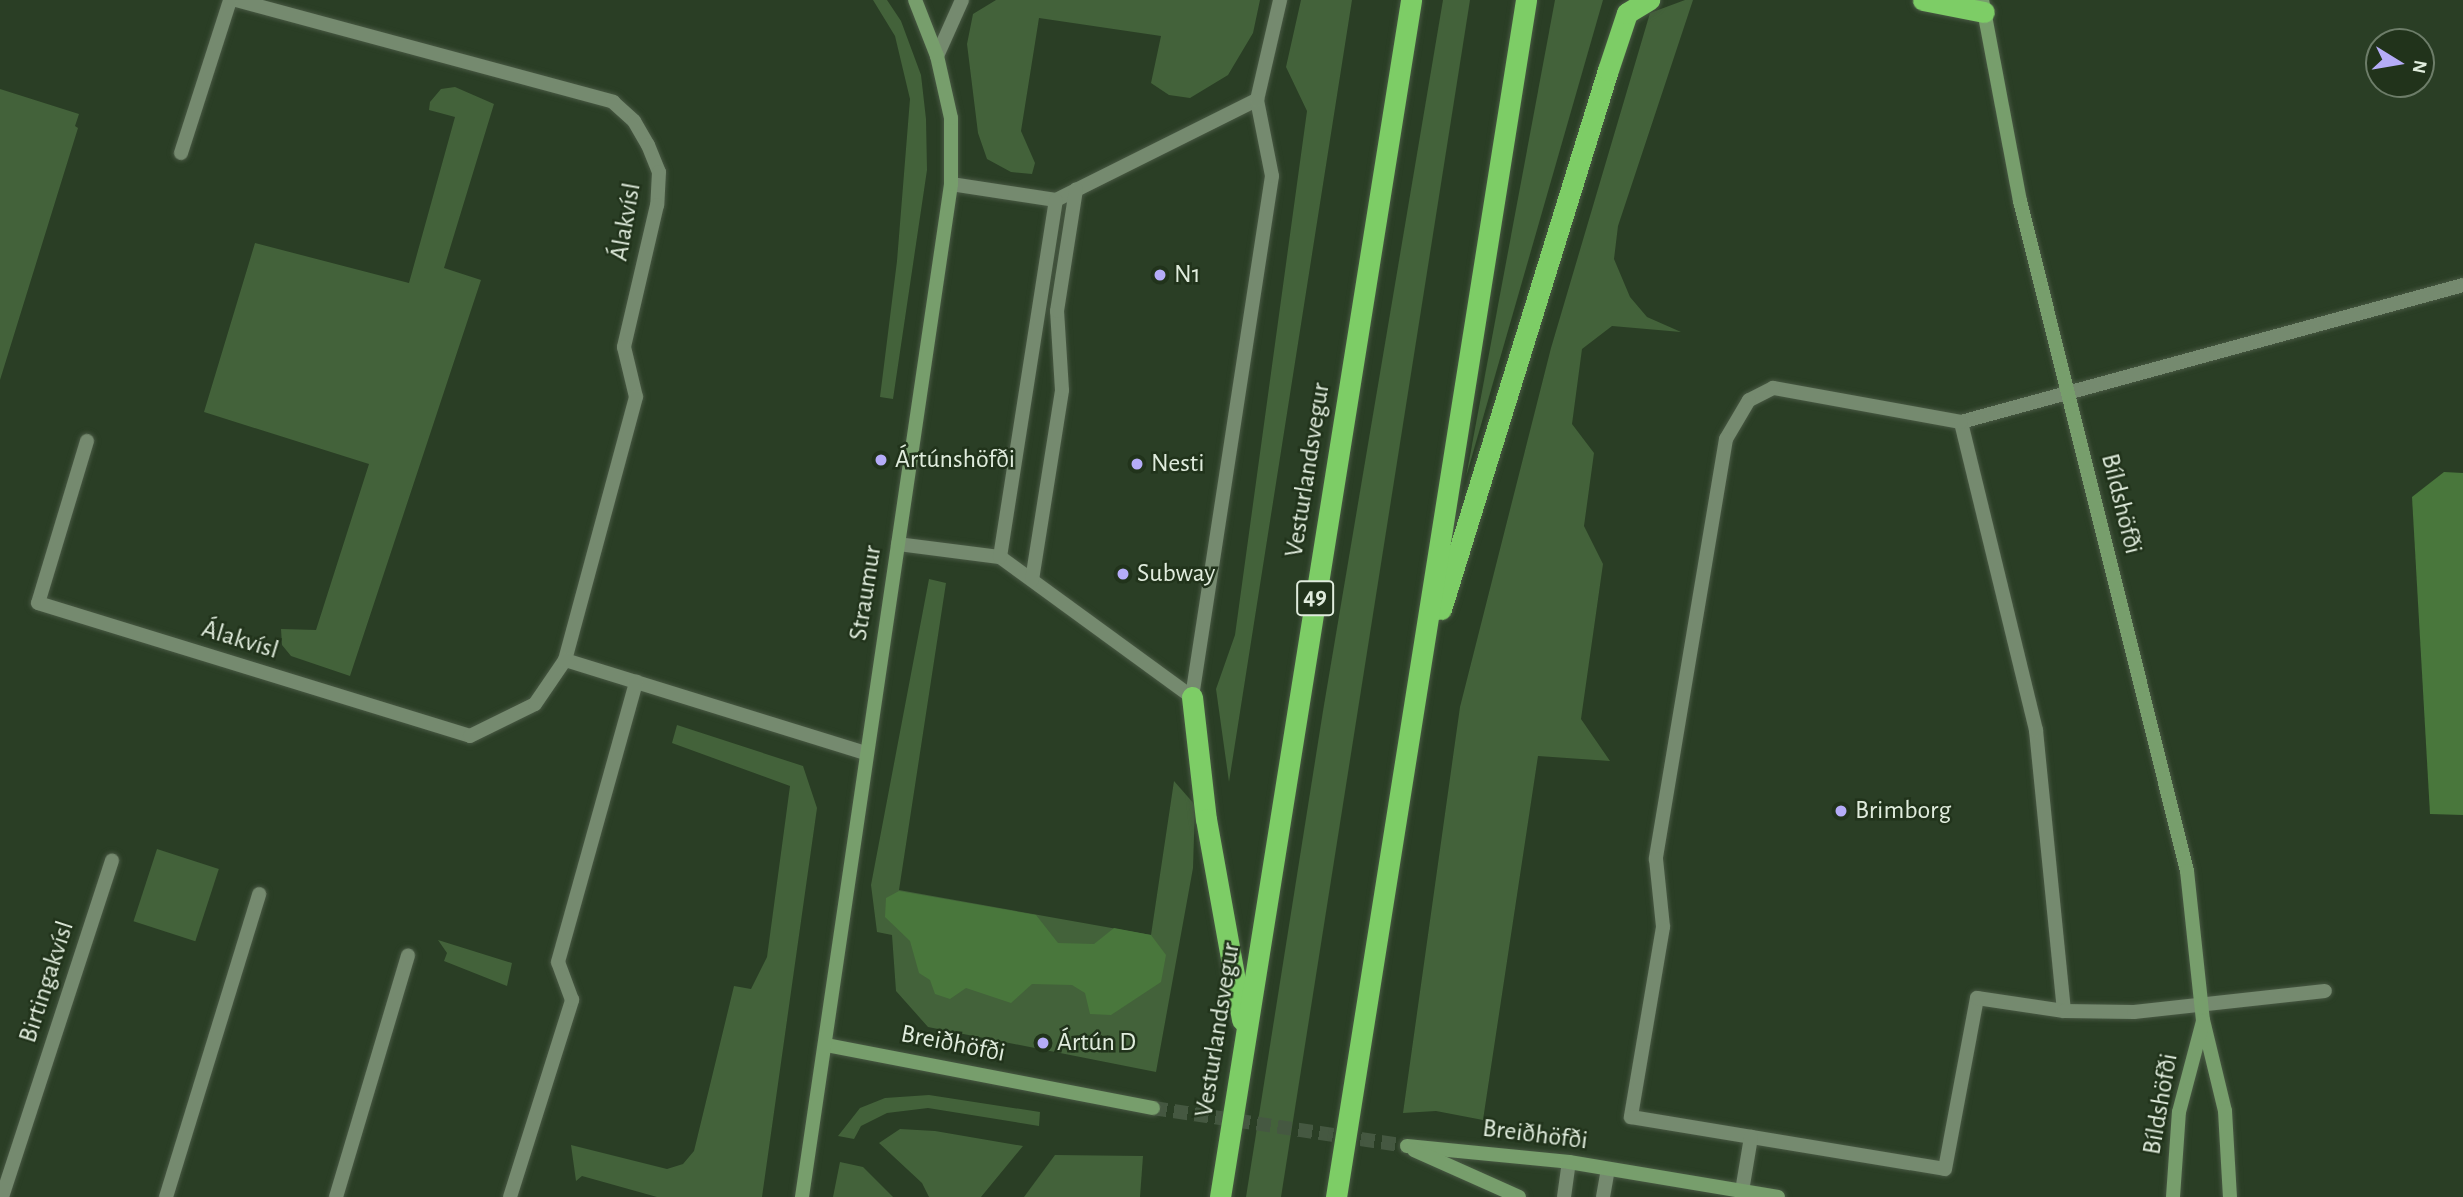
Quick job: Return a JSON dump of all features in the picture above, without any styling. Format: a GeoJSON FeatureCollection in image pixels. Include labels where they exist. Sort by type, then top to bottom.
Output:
{"type":"FeatureCollection","features":[{"type":"Feature","properties":{"kind":"highway","name":"Vesturlandsvegur"},"geometry":{"type":"LineString","coordinates":[[1220,1197],[1412,0]]}},
{"type":"Feature","properties":{"kind":"highway"},"geometry":{"type":"LineString","coordinates":[[1336,1197],[1526,0]]}},
{"type":"Feature","properties":{"kind":"highway"},"geometry":{"type":"LineString","coordinates":[[1419,681],[1629,6],[1649,0]]}},
{"type":"Feature","properties":{"kind":"highway"},"geometry":{"type":"LineString","coordinates":[[1923,0],[1983,6]]}},
{"type":"Feature","properties":{"kind":"highway"},"geometry":{"type":"LineString","coordinates":[[1192,697],[1206,819],[1245,1037]]}},
{"type":"Feature","properties":{"kind":"street"},"geometry":{"type":"LineString","coordinates":[[181,153],[230,0]]}},
{"type":"Feature","properties":{"kind":"street","name":"Álakvísl"},"geometry":{"type":"LineString","coordinates":[[87,442],[38,603],[470,736],[535,704],[565,660],[636,397],[624,347],[657,205],[659,172],[648,145],[634,121],[614,103],[236,0]]}},
{"type":"Feature","properties":{"kind":"street","name":"Straumur"},"geometry":{"type":"LineString","coordinates":[[802,1197],[951,184],[951,118],[937,56],[915,0]]}},
{"type":"Feature","properties":{"kind":"street"},"geometry":{"type":"LineString","coordinates":[[937,56],[962,0]]}},
{"type":"Feature","properties":{"kind":"street"},"geometry":{"type":"LineString","coordinates":[[898,544],[1000,557],[1192,697],[1272,176],[1257,100],[1280,0]]}},
{"type":"Feature","properties":{"kind":"street","name":"Bíldshöfði"},"geometry":{"type":"LineString","coordinates":[[1983,6],[2020,201],[2187,871],[2203,1014],[2225,1111],[2230,1197]]}},
{"type":"Feature","properties":{"kind":"street"},"geometry":{"type":"LineString","coordinates":[[951,184],[1056,200],[1257,100]]}},
{"type":"Feature","properties":{"kind":"street"},"geometry":{"type":"LineString","coordinates":[[1032,580],[1062,390],[1057,311],[1076,189]]}},
{"type":"Feature","properties":{"kind":"street"},"geometry":{"type":"LineString","coordinates":[[1000,557],[1056,200]]}},
{"type":"Feature","properties":{"kind":"street"},"geometry":{"type":"LineString","coordinates":[[2325,991],[2203,1014],[2064,1011],[1977,998],[1945,1169],[1631,1117],[1663,927],[1656,859],[1726,439],[1749,400],[1773,388],[1961,422],[2463,285]]}},
{"type":"Feature","properties":{"kind":"street"},"geometry":{"type":"LineString","coordinates":[[1961,422],[2036,730],[2064,1011]]}},
{"type":"Feature","properties":{"kind":"street"},"geometry":{"type":"LineString","coordinates":[[565,660],[866,753]]}},
{"type":"Feature","properties":{"kind":"street"},"geometry":{"type":"LineString","coordinates":[[510,1197],[572,1000],[558,962],[636,682]]}},
{"type":"Feature","properties":{"kind":"street","name":"Birtingakvísl"},"geometry":{"type":"LineString","coordinates":[[2,1197],[112,861]]}},
{"type":"Feature","properties":{"kind":"street"},"geometry":{"type":"LineString","coordinates":[[166,1197],[259,894]]}},
{"type":"Feature","properties":{"kind":"street"},"geometry":{"type":"LineString","coordinates":[[335,1197],[408,956]]}},
{"type":"Feature","properties":{"kind":"street","name":"Bíldshöfði"},"geometry":{"type":"LineString","coordinates":[[2173,1197],[2179,1112],[2203,1014]]}},
{"type":"Feature","properties":{"kind":"street","name":"Breiðhöfði"},"geometry":{"type":"LineString","coordinates":[[825,1045],[1153,1108]]}},
{"type":"Feature","properties":{"kind":"street"},"geometry":{"type":"LineString","coordinates":[[1742,1191],[1751,1137]]}},
{"type":"Feature","properties":{"kind":"street","name":"Breiðhöfði"},"geometry":{"type":"LineString","coordinates":[[1519,1197],[1407,1146],[1569,1162],[1778,1197]]}},
{"type":"Feature","properties":{"kind":"street"},"geometry":{"type":"LineString","coordinates":[[1564,1197],[1569,1162]]}},
{"type":"Feature","properties":{"kind":"street"},"geometry":{"type":"LineString","coordinates":[[1603,1197],[1608,1169]]}},
{"type":"Feature","properties":{"kind":"green space"},"geometry":{"type":"Polygon","coordinates":[[[873,0],[887,0],[901,21],[921,75],[926,119],[927,170],[893,399],[880,397],[897,261],[910,99],[895,36],[873,0]]]}},
{"type":"Feature","properties":{"kind":"green space"},"geometry":{"type":"Polygon","coordinates":[[[996,0],[1260,0],[1253,33],[1228,75],[1190,98],[1169,95],[1151,83],[1161,36],[1039,18],[1021,131],[1035,163],[1032,174],[1011,172],[987,159],[978,133],[967,44],[973,14],[996,0]]]}},
{"type":"Feature","properties":{"kind":"green space"},"geometry":{"type":"Polygon","coordinates":[[[1301,0],[1352,0],[1229,782],[1216,689],[1235,635],[1307,111],[1286,67],[1301,0]]]}},
{"type":"Feature","properties":{"kind":"green space"},"geometry":{"type":"Polygon","coordinates":[[[1443,0],[1470,0],[1281,1197],[1246,1197],[1323,711],[1443,0]]]}},
{"type":"Feature","properties":{"kind":"green space"},"geometry":{"type":"Polygon","coordinates":[[[1555,0],[1603,0],[1466,477],[1555,0]]]}},
{"type":"Feature","properties":{"kind":"green space"},"geometry":{"type":"Polygon","coordinates":[[[1685,0],[1693,0],[1618,226],[1614,259],[1630,297],[1647,317],[1681,332],[1612,326],[1582,349],[1572,424],[1594,453],[1584,526],[1603,564],[1581,719],[1610,761],[1538,756],[1483,1120],[1436,1111],[1403,1113],[1460,707],[1551,348],[1650,13],[1685,0]]]}},
{"type":"Feature","properties":{"kind":"green space"},"geometry":{"type":"Polygon","coordinates":[[[455,87],[494,104],[444,268],[481,280],[350,676],[291,656],[282,645],[281,629],[316,630],[369,464],[204,412],[255,243],[409,283],[455,117],[429,110],[430,102],[441,89],[455,87]]]}},
{"type":"Feature","properties":{"kind":"green space"},"geometry":{"type":"Polygon","coordinates":[[[0,89],[79,114],[75,126],[78,128],[0,380],[0,89]]]}},
{"type":"Feature","properties":{"kind":"green space"},"geometry":{"type":"Polygon","coordinates":[[[2444,472],[2463,473],[2463,815],[2430,814],[2412,497],[2444,472]]]}},
{"type":"Feature","properties":{"kind":"green space"},"geometry":{"type":"Polygon","coordinates":[[[929,579],[946,583],[899,890],[1151,935],[1174,781],[1195,805],[1193,868],[1156,1072],[928,1027],[896,991],[892,935],[877,932],[871,885],[929,579]]]}},
{"type":"Feature","properties":{"kind":"green space"},"geometry":{"type":"Polygon","coordinates":[[[677,725],[803,766],[817,808],[762,1197],[657,1197],[582,1176],[576,1181],[571,1145],[667,1169],[683,1164],[694,1151],[734,986],[751,989],[767,957],[790,786],[672,743],[677,725]]]}},
{"type":"Feature","properties":{"kind":"green space"},"geometry":{"type":"Polygon","coordinates":[[[157,849],[219,869],[195,941],[134,921],[157,849]]]}},
{"type":"Feature","properties":{"kind":"green space"},"geometry":{"type":"Polygon","coordinates":[[[899,891],[1036,915],[1058,943],[1094,944],[1114,928],[1151,935],[1166,955],[1161,982],[1111,1015],[1090,1014],[1085,993],[1072,985],[1032,984],[1011,1003],[966,988],[950,999],[935,994],[930,980],[919,973],[910,941],[885,917],[886,898],[899,891]]]}},
{"type":"Feature","properties":{"kind":"green space"},"geometry":{"type":"Polygon","coordinates":[[[438,940],[512,963],[507,986],[444,961],[447,953],[438,940]]]}},
{"type":"Feature","properties":{"kind":"green space"},"geometry":{"type":"Polygon","coordinates":[[[929,1095],[1040,1112],[1039,1126],[928,1108],[887,1113],[861,1126],[854,1139],[838,1136],[860,1108],[885,1098],[929,1095]]]}},
{"type":"Feature","properties":{"kind":"green space"},"geometry":{"type":"Polygon","coordinates":[[[900,1129],[935,1131],[1023,1146],[981,1197],[929,1197],[922,1183],[879,1143],[900,1129]]]}},
{"type":"Feature","properties":{"kind":"green space"},"geometry":{"type":"Polygon","coordinates":[[[1055,1155],[1143,1156],[1140,1197],[1024,1197],[1055,1155]]]}},
{"type":"Feature","properties":{"kind":"green space"},"geometry":{"type":"Polygon","coordinates":[[[840,1162],[863,1167],[893,1197],[833,1197],[840,1162]]]}},
{"type":"Feature","properties":{"kind":"tunnel"},"geometry":{"type":"LineString","coordinates":[[1153,1108],[1407,1146]]}},
{"type":"Feature","properties":{"kind":"place","name":"N1"},"geometry":{"type":"Point","coordinates":[1160,275]}},
{"type":"Feature","properties":{"kind":"place","name":"Ártúnshöfði"},"geometry":{"type":"Point","coordinates":[881,460]}},
{"type":"Feature","properties":{"kind":"place","name":"Nesti"},"geometry":{"type":"Point","coordinates":[1137,464]}},
{"type":"Feature","properties":{"kind":"place","name":"Subway"},"geometry":{"type":"Point","coordinates":[1123,574]}},
{"type":"Feature","properties":{"kind":"place","name":"Brimborg"},"geometry":{"type":"Point","coordinates":[1841,811]}},
{"type":"Feature","properties":{"kind":"place","name":"Ártún D"},"geometry":{"type":"Point","coordinates":[1043,1043]}}]}
